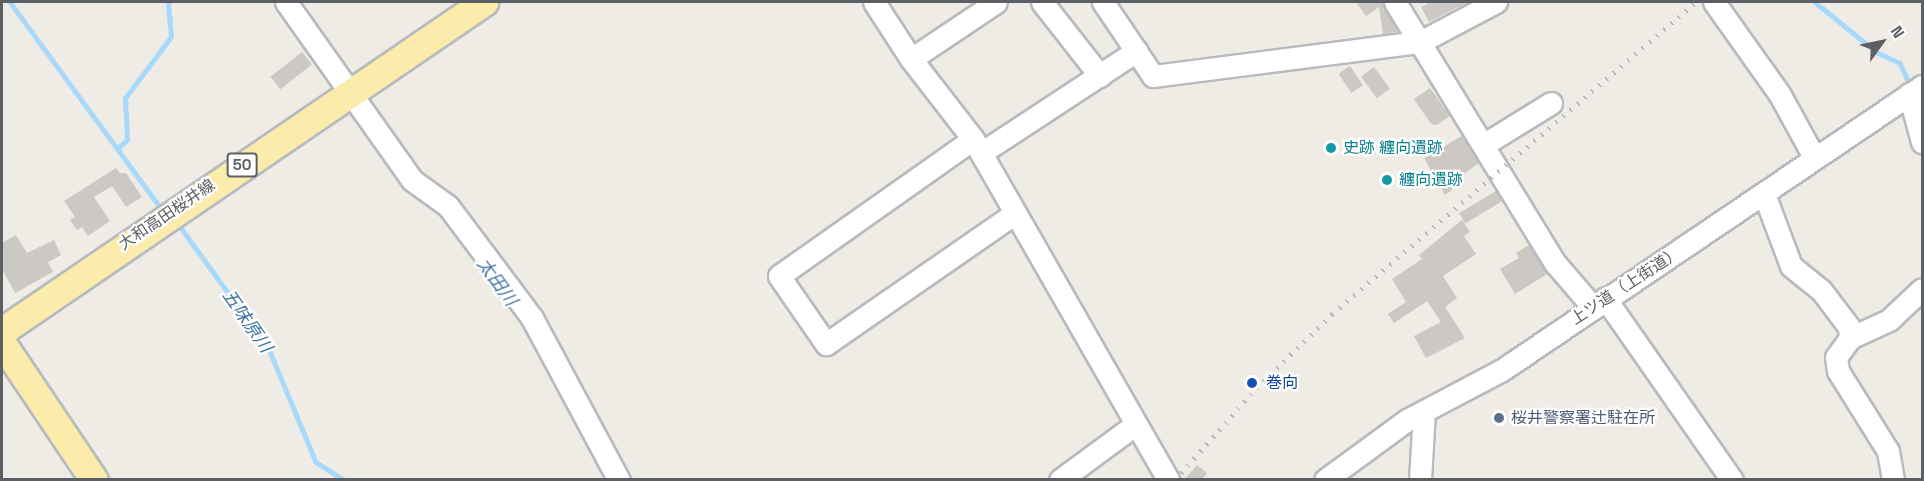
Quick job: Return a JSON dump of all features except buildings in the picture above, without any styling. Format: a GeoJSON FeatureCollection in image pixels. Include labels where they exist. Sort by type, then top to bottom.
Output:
{"type":"FeatureCollection","features":[{"type":"Feature","properties":{"kind":"main road","name":"大和高田桜井線"},"geometry":{"type":"LineString","coordinates":[[2,331],[484,2]]}},
{"type":"Feature","properties":{"kind":"main road"},"geometry":{"type":"LineString","coordinates":[[2,343],[94,480]]}},
{"type":"Feature","properties":{"kind":"street"},"geometry":{"type":"LineString","coordinates":[[286,2],[412,180],[448,206],[532,318],[619,480]]}},
{"type":"Feature","properties":{"kind":"street"},"geometry":{"type":"LineString","coordinates":[[874,2],[911,59],[977,146],[1168,480]]}},
{"type":"Feature","properties":{"kind":"street"},"geometry":{"type":"LineString","coordinates":[[911,59],[996,2]]}},
{"type":"Feature","properties":{"kind":"street"},"geometry":{"type":"LineString","coordinates":[[1042,2],[1100,76]]}},
{"type":"Feature","properties":{"kind":"street"},"geometry":{"type":"LineString","coordinates":[[1103,2],[1153,76],[1420,42],[1496,2]]}},
{"type":"Feature","properties":{"kind":"street"},"geometry":{"type":"LineString","coordinates":[[1395,2],[1555,263],[1598,302],[1732,480]]}},
{"type":"Feature","properties":{"kind":"street"},"geometry":{"type":"LineString","coordinates":[[1714,2],[1780,95],[1814,157]]}},
{"type":"Feature","properties":{"kind":"street"},"geometry":{"type":"LineString","coordinates":[[1015,213],[826,344],[779,276],[977,146],[1100,76],[1136,51]]}},
{"type":"Feature","properties":{"kind":"street"},"geometry":{"type":"LineString","coordinates":[[1916,90],[1923,142]]}},
{"type":"Feature","properties":{"kind":"street","name":"上ツ道（上街道）"},"geometry":{"type":"LineString","coordinates":[[1325,480],[1424,411],[1502,370],[1598,302],[1764,194],[1814,157],[1916,90]]}},
{"type":"Feature","properties":{"kind":"street"},"geometry":{"type":"LineString","coordinates":[[1483,145],[1551,103]]}},
{"type":"Feature","properties":{"kind":"street"},"geometry":{"type":"LineString","coordinates":[[1764,194],[1791,266],[1839,310],[1850,338]]}},
{"type":"Feature","properties":{"kind":"street"},"geometry":{"type":"LineString","coordinates":[[1893,480],[1888,451],[1838,371],[1836,357],[1850,338],[1889,320],[1923,289]]}},
{"type":"Feature","properties":{"kind":"street"},"geometry":{"type":"LineString","coordinates":[[1419,480],[1424,411]]}},
{"type":"Feature","properties":{"kind":"street"},"geometry":{"type":"LineString","coordinates":[[1060,480],[1136,424]]}},
{"type":"Feature","properties":{"kind":"waterway"},"geometry":{"type":"LineString","coordinates":[[10,2],[160,207]]}},
{"type":"Feature","properties":{"kind":"waterway","name":"五味原川"},"geometry":{"type":"LineString","coordinates":[[118,148],[127,140],[125,98],[171,37],[168,2]]}},
{"type":"Feature","properties":{"kind":"waterway"},"geometry":{"type":"LineString","coordinates":[[1815,2],[1878,53],[1900,63],[1911,87]]}},
{"type":"Feature","properties":{"kind":"waterway","name":"五味原川"},"geometry":{"type":"LineString","coordinates":[[179,225],[269,349],[316,462],[344,480]]}},
{"type":"Feature","properties":{"kind":"railway"},"geometry":{"type":"LineString","coordinates":[[1175,480],[1256,388],[1332,314],[1696,2]]}},
{"type":"Feature","properties":{"kind":"place","name":"史跡 纏向遺跡"},"geometry":{"type":"Point","coordinates":[1331,148]}},
{"type":"Feature","properties":{"kind":"place","name":"纏向遺跡"},"geometry":{"type":"Point","coordinates":[1387,180]}},
{"type":"Feature","properties":{"kind":"place","name":"巻向"},"geometry":{"type":"Point","coordinates":[1252,383]}},
{"type":"Feature","properties":{"kind":"place","name":"桜井警察署辻駐在所"},"geometry":{"type":"Point","coordinates":[1499,418]}},
{"type":"Feature","properties":{"kind":"water label","name":"太田川"},"geometry":{"type":"Point","coordinates":[497,282]}}]}
